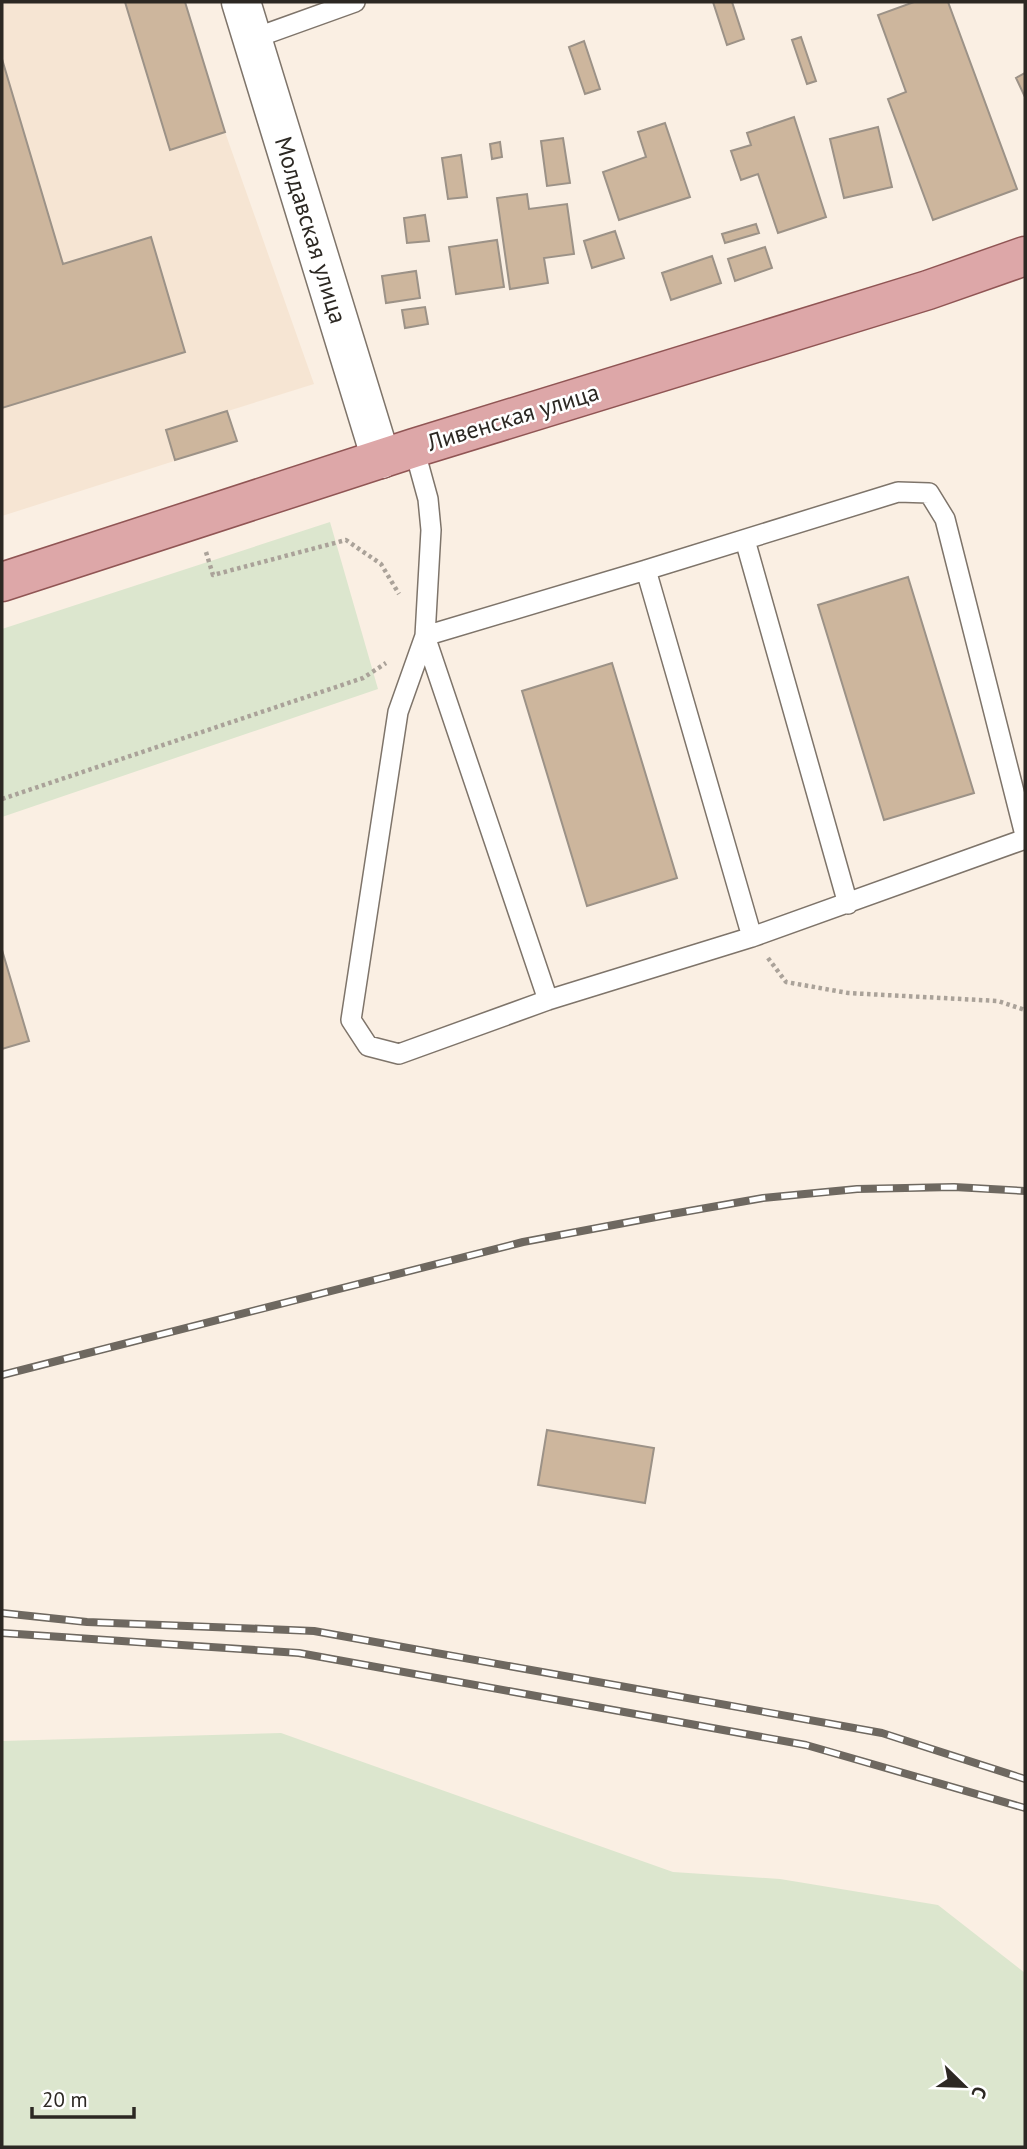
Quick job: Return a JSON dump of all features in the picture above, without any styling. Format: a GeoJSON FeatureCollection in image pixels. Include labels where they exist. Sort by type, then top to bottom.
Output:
{"type":"FeatureCollection","features":[{"type":"Feature","properties":{"kind":"main road","name":"Ливенская улица"},"geometry":{"type":"LineString","coordinates":[[2,582],[397,453],[929,290],[1025,256]]}},
{"type":"Feature","properties":{"kind":"street","name":"Молдавская улица"},"geometry":{"type":"LineString","coordinates":[[241,2],[397,453]]}},
{"type":"Feature","properties":{"kind":"lane"},"geometry":{"type":"LineString","coordinates":[[252,39],[355,2]]}},
{"type":"Feature","properties":{"kind":"lane"},"geometry":{"type":"LineString","coordinates":[[397,453],[428,499],[431,530],[425,636],[398,712],[351,1020],[368,1046],[399,1054],[548,1000],[752,937],[848,904],[1025,837],[945,519],[929,493],[898,492],[425,636]]}},
{"type":"Feature","properties":{"kind":"lane"},"geometry":{"type":"LineString","coordinates":[[745,540],[848,904]]}},
{"type":"Feature","properties":{"kind":"lane"},"geometry":{"type":"LineString","coordinates":[[646,570],[752,937]]}},
{"type":"Feature","properties":{"kind":"lane"},"geometry":{"type":"LineString","coordinates":[[425,636],[548,1000]]}},
{"type":"Feature","properties":{"kind":"path"},"geometry":{"type":"LineString","coordinates":[[196,518],[213,575],[346,540],[381,564],[425,636]]}},
{"type":"Feature","properties":{"kind":"path"},"geometry":{"type":"LineString","coordinates":[[2,799],[363,678]]}},
{"type":"Feature","properties":{"kind":"path"},"geometry":{"type":"LineString","coordinates":[[786,982],[848,993],[998,1002],[1025,1010]]}},
{"type":"Feature","properties":{"kind":"shaded area"},"geometry":{"type":"Polygon","coordinates":[[[2,2],[185,2],[225,132],[314,384],[228,411],[237,441],[2,516],[2,2]]]}},
{"type":"Feature","properties":{"kind":"green space"},"geometry":{"type":"Polygon","coordinates":[[[330,522],[378,689],[2,817],[2,629],[330,522]]]}},
{"type":"Feature","properties":{"kind":"green space"},"geometry":{"type":"Polygon","coordinates":[[[281,1733],[673,1872],[780,1879],[938,1905],[1025,1973],[1025,2147],[2,2147],[2,1741],[281,1733]]]}},
{"type":"Feature","properties":{"kind":"building"},"geometry":{"type":"Polygon","coordinates":[[[125,2],[185,2],[225,132],[170,150],[125,2]]]}},
{"type":"Feature","properties":{"kind":"building"},"geometry":{"type":"Polygon","coordinates":[[[713,2],[732,2],[744,39],[727,45],[713,2]]]}},
{"type":"Feature","properties":{"kind":"building"},"geometry":{"type":"Polygon","coordinates":[[[914,2],[948,2],[1017,189],[933,220],[888,99],[906,92],[878,15],[914,2]]]}},
{"type":"Feature","properties":{"kind":"building"},"geometry":{"type":"Polygon","coordinates":[[[801,37],[816,81],[807,84],[792,40],[801,37]]]}},
{"type":"Feature","properties":{"kind":"building"},"geometry":{"type":"Polygon","coordinates":[[[584,41],[600,89],[585,94],[569,47],[584,41]]]}},
{"type":"Feature","properties":{"kind":"building"},"geometry":{"type":"Polygon","coordinates":[[[2,59],[63,264],[151,237],[185,352],[2,408],[2,59]]]}},
{"type":"Feature","properties":{"kind":"building"},"geometry":{"type":"Polygon","coordinates":[[[1025,73],[1025,97],[1016,78],[1025,73]]]}},
{"type":"Feature","properties":{"kind":"building"},"geometry":{"type":"Polygon","coordinates":[[[794,117],[826,217],[778,233],[758,174],[741,180],[731,151],[751,145],[747,133],[794,117]]]}},
{"type":"Feature","properties":{"kind":"building"},"geometry":{"type":"Polygon","coordinates":[[[665,123],[690,197],[619,220],[603,172],[646,157],[638,132],[665,123]]]}},
{"type":"Feature","properties":{"kind":"building"},"geometry":{"type":"Polygon","coordinates":[[[878,127],[892,187],[844,198],[830,139],[878,127]]]}},
{"type":"Feature","properties":{"kind":"building"},"geometry":{"type":"Polygon","coordinates":[[[563,138],[570,183],[547,186],[541,141],[563,138]]]}},
{"type":"Feature","properties":{"kind":"building"},"geometry":{"type":"Polygon","coordinates":[[[500,142],[502,157],[492,159],[490,144],[500,142]]]}},
{"type":"Feature","properties":{"kind":"building"},"geometry":{"type":"Polygon","coordinates":[[[461,155],[467,197],[448,199],[442,158],[461,155]]]}},
{"type":"Feature","properties":{"kind":"building"},"geometry":{"type":"Polygon","coordinates":[[[527,194],[529,209],[567,204],[574,254],[544,258],[548,283],[510,289],[497,198],[527,194]]]}},
{"type":"Feature","properties":{"kind":"building"},"geometry":{"type":"Polygon","coordinates":[[[425,215],[429,241],[407,243],[404,218],[425,215]]]}},
{"type":"Feature","properties":{"kind":"building"},"geometry":{"type":"Polygon","coordinates":[[[756,224],[759,233],[725,243],[722,234],[756,224]]]}},
{"type":"Feature","properties":{"kind":"building"},"geometry":{"type":"Polygon","coordinates":[[[615,231],[624,258],[592,268],[584,241],[615,231]]]}},
{"type":"Feature","properties":{"kind":"building"},"geometry":{"type":"Polygon","coordinates":[[[497,240],[504,287],[456,294],[449,247],[497,240]]]}},
{"type":"Feature","properties":{"kind":"building"},"geometry":{"type":"Polygon","coordinates":[[[765,247],[772,268],[735,281],[728,259],[765,247]]]}},
{"type":"Feature","properties":{"kind":"building"},"geometry":{"type":"Polygon","coordinates":[[[712,256],[721,283],[671,300],[662,273],[712,256]]]}},
{"type":"Feature","properties":{"kind":"building"},"geometry":{"type":"Polygon","coordinates":[[[416,271],[420,298],[386,303],[382,276],[416,271]]]}},
{"type":"Feature","properties":{"kind":"building"},"geometry":{"type":"Polygon","coordinates":[[[425,307],[428,324],[405,328],[402,310],[425,307]]]}},
{"type":"Feature","properties":{"kind":"building"},"geometry":{"type":"Polygon","coordinates":[[[227,411],[237,441],[175,460],[166,430],[227,411]]]}},
{"type":"Feature","properties":{"kind":"building"},"geometry":{"type":"Polygon","coordinates":[[[908,577],[974,793],[884,820],[818,605],[908,577]]]}},
{"type":"Feature","properties":{"kind":"building"},"geometry":{"type":"Polygon","coordinates":[[[612,663],[677,878],[587,906],[522,691],[612,663]]]}},
{"type":"Feature","properties":{"kind":"building"},"geometry":{"type":"Polygon","coordinates":[[[2,950],[29,1041],[2,1049],[2,950]]]}},
{"type":"Feature","properties":{"kind":"building"},"geometry":{"type":"Polygon","coordinates":[[[547,1430],[654,1448],[645,1503],[538,1485],[547,1430]]]}},
{"type":"Feature","properties":{"kind":"railway"},"geometry":{"type":"LineString","coordinates":[[2,1375],[523,1242],[672,1214],[763,1198],[857,1189],[954,1187],[1025,1191]]}},
{"type":"Feature","properties":{"kind":"railway"},"geometry":{"type":"LineString","coordinates":[[2,1613],[87,1622],[314,1631],[882,1733],[1025,1779]]}},
{"type":"Feature","properties":{"kind":"railway"},"geometry":{"type":"LineString","coordinates":[[2,1633],[299,1653],[806,1745],[1025,1808]]}}]}
